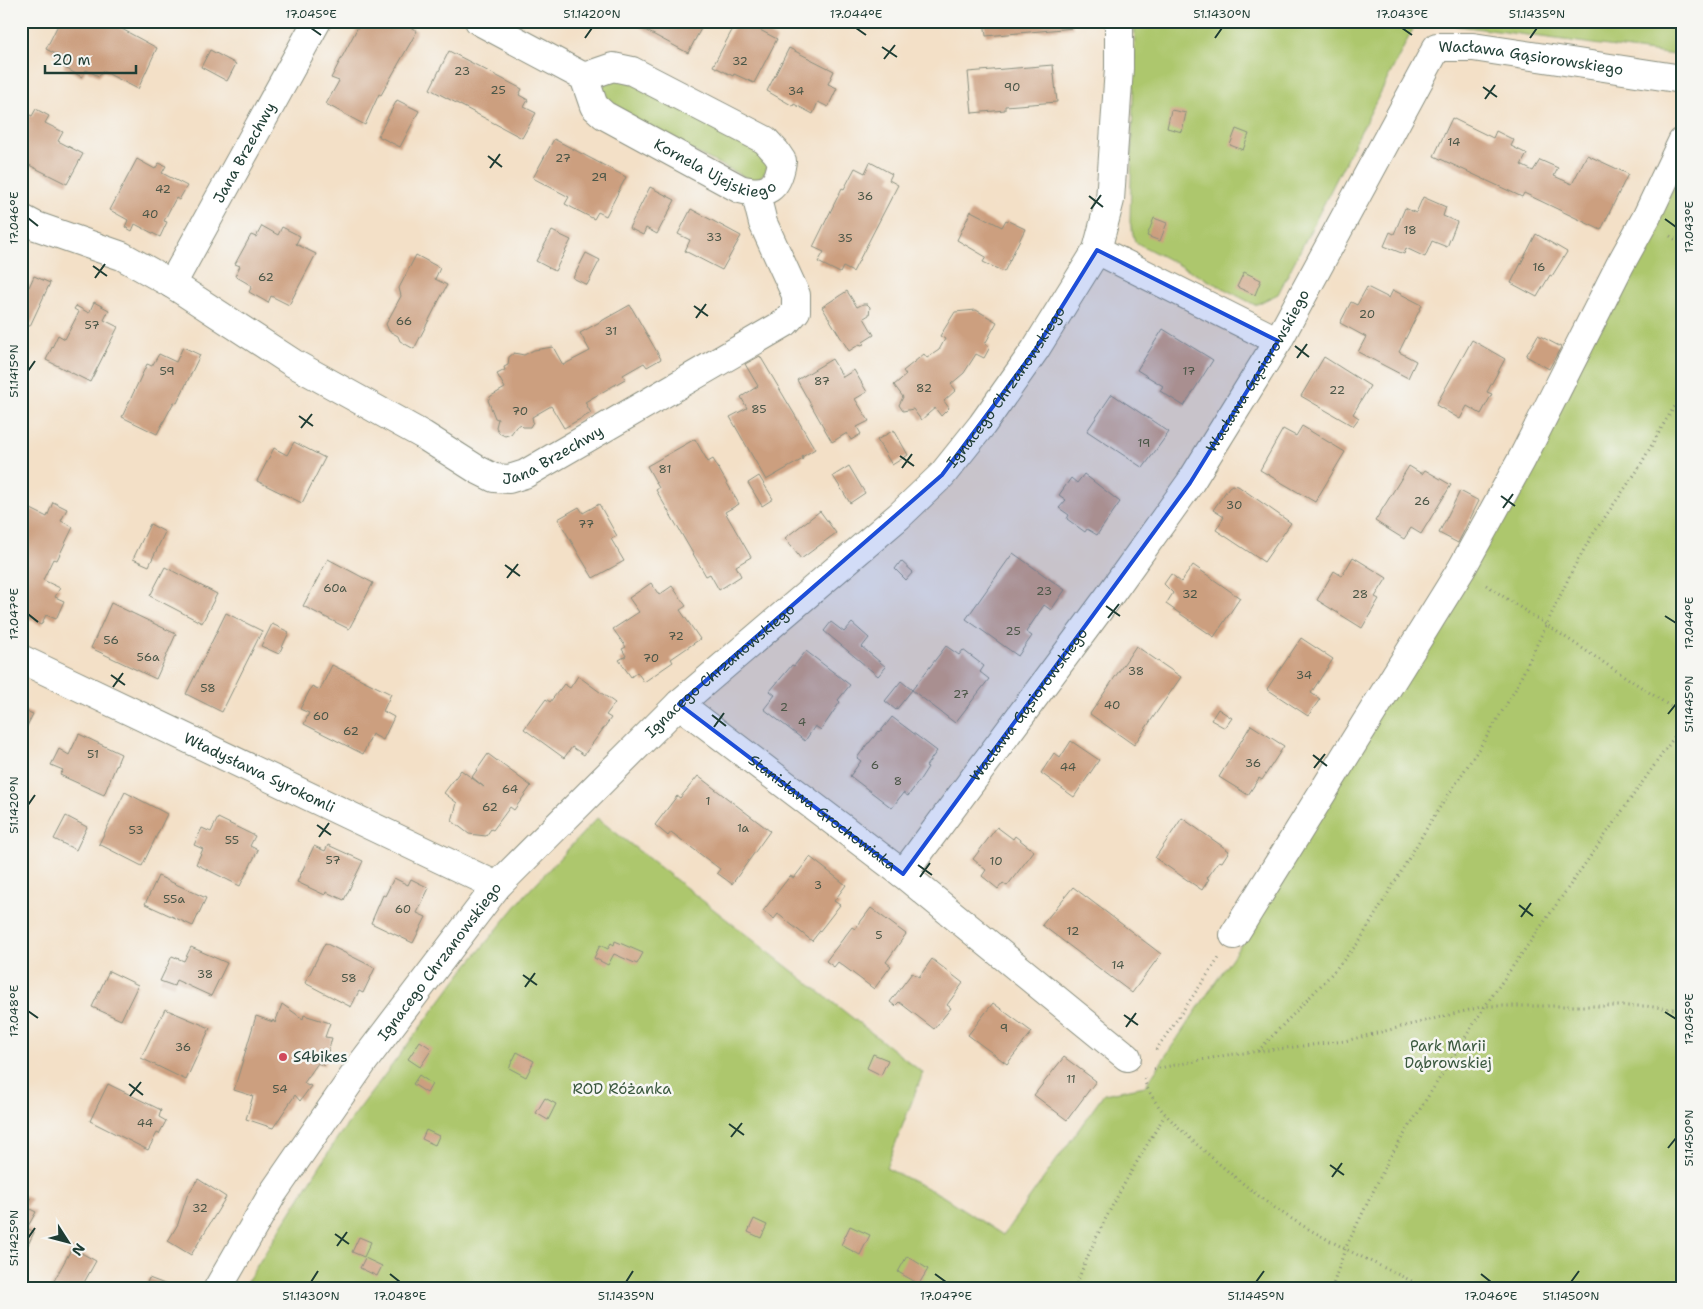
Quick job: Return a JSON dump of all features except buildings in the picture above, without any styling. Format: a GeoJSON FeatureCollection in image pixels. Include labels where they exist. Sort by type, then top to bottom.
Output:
{"type":"FeatureCollection","features":[{"type":"Feature","properties":{"kind":"street","name":"Jana Brzechwy"},"geometry":{"type":"LineString","coordinates":[[172,284],[317,21]]}},
{"type":"Feature","properties":{"kind":"street"},"geometry":{"type":"LineString","coordinates":[[478,21],[584,76]]}},
{"type":"Feature","properties":{"kind":"street","name":"Ignacego Chrzanowskiego"},"geometry":{"type":"LineString","coordinates":[[218,1288],[273,1193],[364,1061],[497,886],[679,704],[899,516],[942,475],[982,425],[1035,350],[1097,250],[1110,200],[1119,68],[1119,21]]}},
{"type":"Feature","properties":{"kind":"street","name":"Wacława Gąsiorowskiego"},"geometry":{"type":"LineString","coordinates":[[902,874],[1107,599],[1190,483],[1278,341],[1437,47],[1473,47],[1682,79]]}},
{"type":"Feature","properties":{"kind":"street","name":"Kornela Ujejskiego"},"geometry":{"type":"LineString","coordinates":[[613,67],[632,71],[765,140],[782,161],[780,171],[772,187],[765,192],[755,193],[740,189],[604,115],[594,106],[584,76],[613,67]]}},
{"type":"Feature","properties":{"kind":"street"},"geometry":{"type":"LineString","coordinates":[[1234,936],[1462,568],[1522,459],[1620,265],[1646,218],[1682,142]]}},
{"type":"Feature","properties":{"kind":"street","name":"Jana Brzechwy"},"geometry":{"type":"LineString","coordinates":[[21,218],[36,226],[122,256],[172,284],[294,363],[423,435],[478,470],[494,478],[509,479],[525,474],[785,322],[796,311],[796,295],[763,223],[758,203],[759,192]]}},
{"type":"Feature","properties":{"kind":"street"},"geometry":{"type":"LineString","coordinates":[[1097,250],[1278,341]]}},
{"type":"Feature","properties":{"kind":"street","name":"Władysława Syrokomli"},"geometry":{"type":"LineString","coordinates":[[21,659],[497,886]]}},
{"type":"Feature","properties":{"kind":"street","name":"Stanisława Grochowiaka"},"geometry":{"type":"LineString","coordinates":[[679,704],[902,874],[1134,1064]]}},
{"type":"Feature","properties":{"kind":"path"},"geometry":{"type":"LineString","coordinates":[[1258,1051],[1328,978],[1359,942],[1426,829],[1505,706],[1547,626],[1573,569],[1591,537],[1637,472],[1666,420],[1682,396]]}},
{"type":"Feature","properties":{"kind":"path"},"geometry":{"type":"LineString","coordinates":[[1462,568],[1682,714]]}},
{"type":"Feature","properties":{"kind":"path"},"geometry":{"type":"LineString","coordinates":[[1332,1288],[1345,1249],[1390,1157],[1485,1006],[1682,726]]}},
{"type":"Feature","properties":{"kind":"path"},"geometry":{"type":"LineString","coordinates":[[1134,1064],[1234,936]]}},
{"type":"Feature","properties":{"kind":"path"},"geometry":{"type":"LineString","coordinates":[[1134,1064],[1346,1041],[1485,1006],[1645,1006],[1682,1010]]}},
{"type":"Feature","properties":{"kind":"path"},"geometry":{"type":"LineString","coordinates":[[1134,1064],[1147,1090],[1165,1115],[1212,1158],[1276,1208],[1345,1249],[1426,1288]]}},
{"type":"Feature","properties":{"kind":"path"},"geometry":{"type":"LineString","coordinates":[[1075,1288],[1088,1252],[1121,1188],[1165,1115]]}},
{"type":"Feature","properties":{"kind":"highlighted area"},"geometry":{"type":"Polygon","coordinates":[[[1097,250],[1278,341],[1190,483],[903,874],[679,704],[942,475],[1035,350],[1097,250]]]}},
{"type":"Feature","properties":{"kind":"green space"},"geometry":{"type":"Polygon","coordinates":[[[1135,21],[1417,21],[1278,294],[1255,305],[1135,242],[1130,222],[1135,21]]]}},
{"type":"Feature","properties":{"kind":"green space"},"geometry":{"type":"Polygon","coordinates":[[[1423,21],[1682,21],[1682,56],[1423,21]]]}},
{"type":"Feature","properties":{"kind":"green space"},"geometry":{"type":"Polygon","coordinates":[[[615,75],[760,145],[769,161],[764,173],[753,181],[607,108],[603,88],[606,82],[615,75]]]}},
{"type":"Feature","properties":{"kind":"green space","name":"Park Marii Dąbrowskiej"},"geometry":{"type":"Polygon","coordinates":[[[1682,173],[1682,1288],[243,1288],[338,1137],[462,972],[526,894],[597,818],[923,1073],[886,1168],[941,1195],[1003,1235],[1104,1094],[1145,1086],[1263,912],[1682,173]]]}},
{"type":"Feature","properties":{"kind":"place","name":"S4bikes"},"geometry":{"type":"Point","coordinates":[283,1057]}},
{"type":"Feature","properties":{"kind":"park label","name":"ROD Różanka"},"geometry":{"type":"Point","coordinates":[622,1089]}}]}
